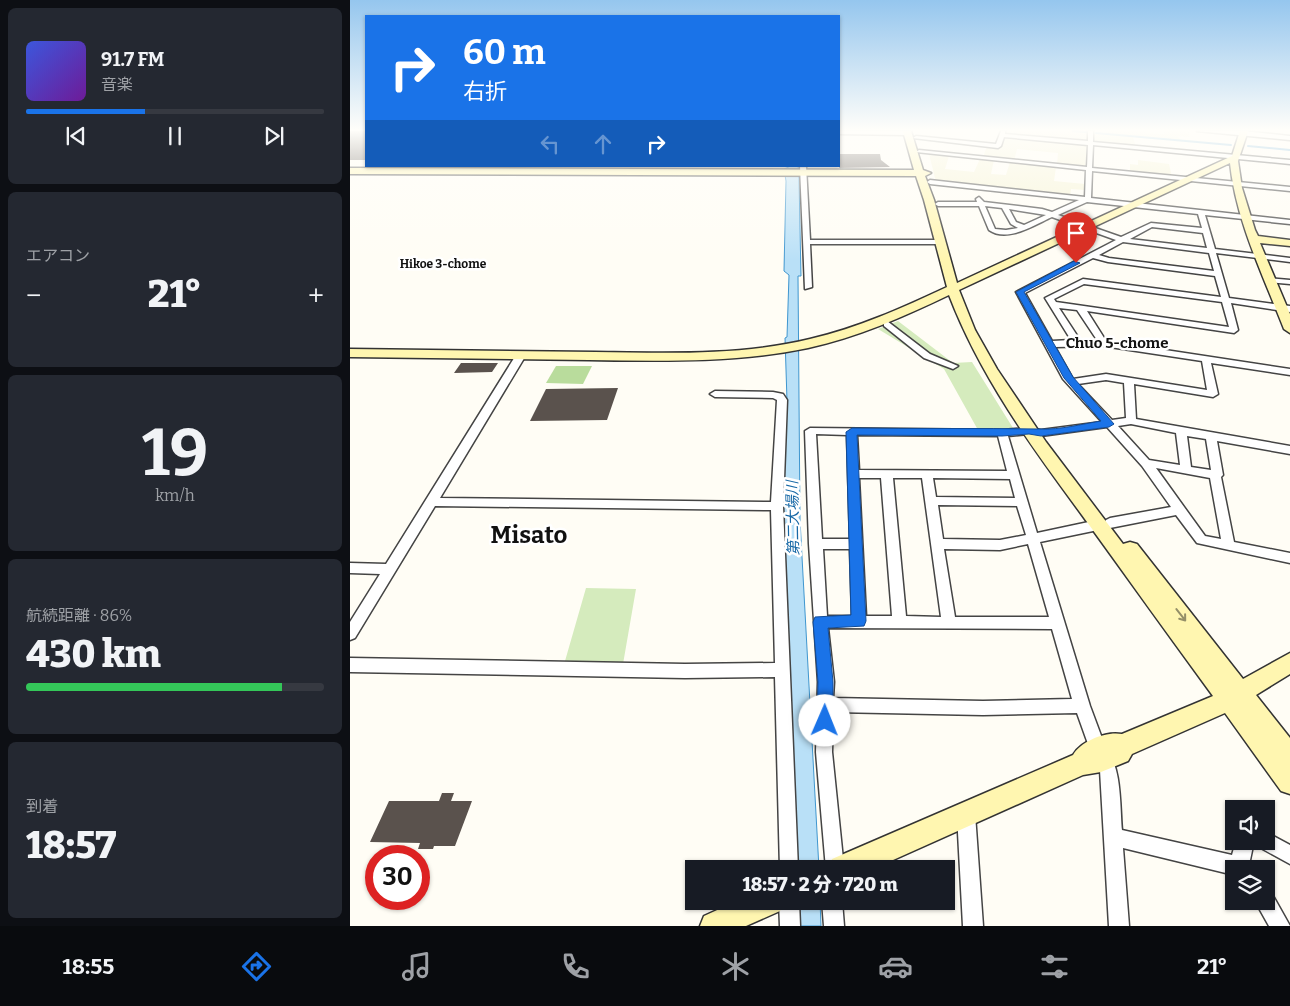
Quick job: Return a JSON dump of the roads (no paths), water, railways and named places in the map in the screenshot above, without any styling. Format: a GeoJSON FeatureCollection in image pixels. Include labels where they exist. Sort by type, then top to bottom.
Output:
{"type":"FeatureCollection","features":[{"type":"Feature","properties":{"kind":"main road"},"geometry":{"type":"LineString","coordinates":[[1254,239],[1290,243]]}},
{"type":"Feature","properties":{"kind":"main road"},"geometry":{"type":"LineString","coordinates":[[1235,697],[1290,757]]}},
{"type":"Feature","properties":{"kind":"main road"},"geometry":{"type":"LineString","coordinates":[[862,860],[1102,755]]}},
{"type":"Feature","properties":{"kind":"street"},"geometry":{"type":"LineString","coordinates":[[801,174],[808,287]]}},
{"type":"Feature","properties":{"kind":"street"},"geometry":{"type":"LineString","coordinates":[[888,174],[925,176],[974,188],[1290,222]]}},
{"type":"Feature","properties":{"kind":"street"},"geometry":{"type":"LineString","coordinates":[[1087,200],[1089,174]]}},
{"type":"Feature","properties":{"kind":"street"},"geometry":{"type":"LineString","coordinates":[[1142,174],[1290,189]]}},
{"type":"Feature","properties":{"kind":"street"},"geometry":{"type":"LineString","coordinates":[[350,353],[693,356],[769,351],[809,344],[864,328],[957,287],[1199,174]]}},
{"type":"Feature","properties":{"kind":"street"},"geometry":{"type":"LineString","coordinates":[[1235,174],[1246,217],[1269,280],[1285,309],[1290,329]]}},
{"type":"Feature","properties":{"kind":"street"},"geometry":{"type":"LineString","coordinates":[[925,176],[938,204],[969,330],[990,370],[1235,697],[1290,782]]}},
{"type":"Feature","properties":{"kind":"street"},"geometry":{"type":"LineString","coordinates":[[925,176],[929,200],[941,242],[957,287]]}},
{"type":"Feature","properties":{"kind":"street"},"geometry":{"type":"LineString","coordinates":[[974,188],[992,231],[1008,233],[1087,200]]}},
{"type":"Feature","properties":{"kind":"street"},"geometry":{"type":"LineString","coordinates":[[938,204],[981,204],[1042,211],[1122,240],[1136,253],[1218,274]]}},
{"type":"Feature","properties":{"kind":"street"},"geometry":{"type":"LineString","coordinates":[[1005,207],[1013,223],[1022,227]]}},
{"type":"Feature","properties":{"kind":"street"},"geometry":{"type":"LineString","coordinates":[[1052,304],[1234,330],[1201,212]]}},
{"type":"Feature","properties":{"kind":"street"},"geometry":{"type":"LineString","coordinates":[[1077,343],[1049,298],[1093,255],[1151,225],[1206,231]]}},
{"type":"Feature","properties":{"kind":"street"},"geometry":{"type":"LineString","coordinates":[[806,242],[941,242]]}},
{"type":"Feature","properties":{"kind":"street"},"geometry":{"type":"LineString","coordinates":[[1093,255],[1108,260],[1136,253],[1212,251],[1290,260]]}},
{"type":"Feature","properties":{"kind":"street"},"geometry":{"type":"LineString","coordinates":[[1285,309],[1071,276],[1020,292],[1072,382],[1146,463],[1201,540],[1290,558]]}},
{"type":"Feature","properties":{"kind":"street"},"geometry":{"type":"LineString","coordinates":[[1269,280],[1290,282]]}},
{"type":"Feature","properties":{"kind":"street"},"geometry":{"type":"LineString","coordinates":[[1080,308],[1103,343]]}},
{"type":"Feature","properties":{"kind":"street"},"geometry":{"type":"LineString","coordinates":[[887,324],[928,356],[953,366]]}},
{"type":"Feature","properties":{"kind":"street"},"geometry":{"type":"LineString","coordinates":[[1049,344],[1103,343],[1290,372]]}},
{"type":"Feature","properties":{"kind":"street"},"geometry":{"type":"LineString","coordinates":[[350,634],[521,355]]}},
{"type":"Feature","properties":{"kind":"street"},"geometry":{"type":"LineString","coordinates":[[1072,382],[1106,376],[1213,394],[1206,359]]}},
{"type":"Feature","properties":{"kind":"street"},"geometry":{"type":"LineString","coordinates":[[1129,380],[1131,421]]}},
{"type":"Feature","properties":{"kind":"street"},"geometry":{"type":"LineString","coordinates":[[715,394],[773,395],[779,396],[782,400],[777,506],[789,860]]}},
{"type":"Feature","properties":{"kind":"street"},"geometry":{"type":"LineString","coordinates":[[833,860],[824,752],[826,705],[810,432],[1035,432],[1131,421],[1290,450]]}},
{"type":"Feature","properties":{"kind":"street"},"geometry":{"type":"LineString","coordinates":[[1181,431],[1186,469]]}},
{"type":"Feature","properties":{"kind":"street"},"geometry":{"type":"LineString","coordinates":[[852,432],[859,621]]}},
{"type":"Feature","properties":{"kind":"street"},"geometry":{"type":"LineString","coordinates":[[1002,433],[1082,706],[1108,768],[1119,926]]}},
{"type":"Feature","properties":{"kind":"street"},"geometry":{"type":"LineString","coordinates":[[1211,437],[1228,545]]}},
{"type":"Feature","properties":{"kind":"street"},"geometry":{"type":"LineString","coordinates":[[1146,463],[1216,475]]}},
{"type":"Feature","properties":{"kind":"street"},"geometry":{"type":"LineString","coordinates":[[853,474],[1014,475]]}},
{"type":"Feature","properties":{"kind":"street"},"geometry":{"type":"LineString","coordinates":[[886,475],[899,622]]}},
{"type":"Feature","properties":{"kind":"street"},"geometry":{"type":"LineString","coordinates":[[927,475],[949,622]]}},
{"type":"Feature","properties":{"kind":"street"},"geometry":{"type":"LineString","coordinates":[[931,500],[1022,502]]}},
{"type":"Feature","properties":{"kind":"street"},"geometry":{"type":"LineString","coordinates":[[431,502],[777,506]]}},
{"type":"Feature","properties":{"kind":"street"},"geometry":{"type":"LineString","coordinates":[[938,544],[1000,546],[1178,510]]}},
{"type":"Feature","properties":{"kind":"street"},"geometry":{"type":"LineString","coordinates":[[816,544],[855,544]]}},
{"type":"Feature","properties":{"kind":"street"},"geometry":{"type":"LineString","coordinates":[[350,568],[390,569]]}},
{"type":"Feature","properties":{"kind":"street"},"geometry":{"type":"LineString","coordinates":[[820,622],[1057,623]]}},
{"type":"Feature","properties":{"kind":"street"},"geometry":{"type":"LineString","coordinates":[[1102,755],[1214,708],[1290,663]]}},
{"type":"Feature","properties":{"kind":"street"},"geometry":{"type":"LineString","coordinates":[[350,665],[693,671],[782,670]]}},
{"type":"Feature","properties":{"kind":"street"},"geometry":{"type":"LineString","coordinates":[[826,705],[983,708],[1082,706]]}},
{"type":"Feature","properties":{"kind":"street"},"geometry":{"type":"LineString","coordinates":[[966,814],[973,926]]}},
{"type":"Feature","properties":{"kind":"street"},"geometry":{"type":"LineString","coordinates":[[1113,837],[1225,864]]}},
{"type":"Feature","properties":{"kind":"street"},"geometry":{"type":"LineString","coordinates":[[1275,847],[1290,855]]}},
{"type":"Feature","properties":{"kind":"street"},"geometry":{"type":"LineString","coordinates":[[714,926],[750,910]]}},
{"type":"Feature","properties":{"kind":"street"},"geometry":{"type":"LineString","coordinates":[[789,910],[790,926]]}},
{"type":"Feature","properties":{"kind":"street"},"geometry":{"type":"LineString","coordinates":[[833,910],[834,926]]}},
{"type":"Feature","properties":{"kind":"street"},"geometry":{"type":"LineString","coordinates":[[1270,910],[1280,926]]}},
{"type":"Feature","properties":{"kind":"water","name":"第二大場川"},"geometry":{"type":"Polygon","coordinates":[[[785,174],[799,174],[801,276],[798,276],[800,520],[819,860],[796,860],[785,546],[782,535],[787,401],[785,338],[787,337],[789,275],[784,271],[785,174]]]}},
{"type":"Feature","properties":{"kind":"water"},"geometry":{"type":"Polygon","coordinates":[[[797,910],[820,910],[821,926],[798,926],[797,910]]]}},
{"type":"Feature","properties":{"kind":"district","name":"Hikoe 3-chome"},"geometry":{"type":"Point","coordinates":[443,264]}},
{"type":"Feature","properties":{"kind":"district","name":"Chuo 5-chome"},"geometry":{"type":"Point","coordinates":[1117,343]}},
{"type":"Feature","properties":{"kind":"district","name":"Misato"},"geometry":{"type":"Point","coordinates":[529,535]}}]}
